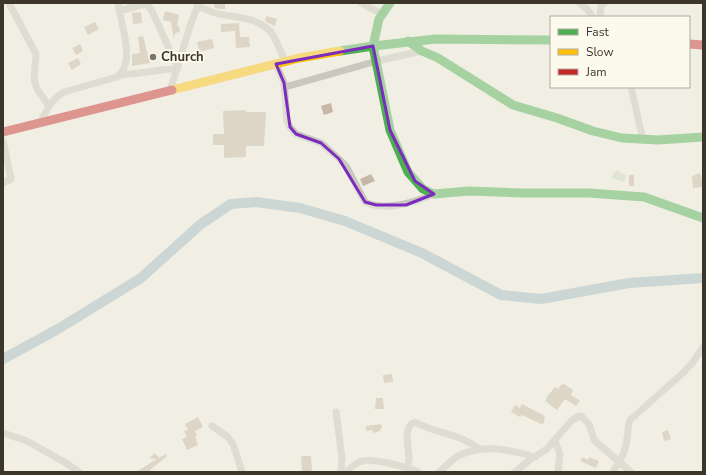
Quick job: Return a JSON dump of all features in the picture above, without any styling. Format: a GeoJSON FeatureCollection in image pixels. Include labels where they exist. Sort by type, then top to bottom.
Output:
{"type":"FeatureCollection","features":[{"type":"Feature","properties":{"kind":"street"},"geometry":{"type":"LineString","coordinates":[[9,3],[36,54],[34,79],[37,89],[49,106]]}},
{"type":"Feature","properties":{"kind":"street"},"geometry":{"type":"LineString","coordinates":[[361,3],[382,14]]}},
{"type":"Feature","properties":{"kind":"street"},"geometry":{"type":"LineString","coordinates":[[390,3],[382,14],[372,46],[377,61],[388,125],[405,166],[415,181],[423,189],[434,194]]}},
{"type":"Feature","properties":{"kind":"street"},"geometry":{"type":"LineString","coordinates":[[579,3],[587,9],[592,16]]}},
{"type":"Feature","properties":{"kind":"street"},"geometry":{"type":"LineString","coordinates":[[587,9],[603,4]]}},
{"type":"Feature","properties":{"kind":"street"},"geometry":{"type":"LineString","coordinates":[[600,16],[603,4]]}},
{"type":"Feature","properties":{"kind":"street"},"geometry":{"type":"LineString","coordinates":[[120,75],[126,60],[127,51],[118,7],[141,5],[148,6],[152,11],[178,68]]}},
{"type":"Feature","properties":{"kind":"street"},"geometry":{"type":"LineString","coordinates":[[170,90],[198,5],[216,13],[254,21],[270,32],[278,44],[285,88],[287,121],[290,127],[296,134],[326,146],[343,162],[351,174],[365,202],[376,205],[406,205],[434,194],[469,191],[589,193],[644,197],[703,218]]}},
{"type":"Feature","properties":{"kind":"street"},"geometry":{"type":"LineString","coordinates":[[3,132],[280,63],[372,46],[436,39],[550,40]]}},
{"type":"Feature","properties":{"kind":"street"},"geometry":{"type":"LineString","coordinates":[[408,41],[422,51],[438,58],[513,105],[557,118],[593,131],[622,138],[643,140],[703,138]]}},
{"type":"Feature","properties":{"kind":"street"},"geometry":{"type":"LineString","coordinates":[[690,44],[703,44]]}},
{"type":"Feature","properties":{"kind":"street"},"geometry":{"type":"LineString","coordinates":[[285,88],[377,61],[422,51]]}},
{"type":"Feature","properties":{"kind":"street"},"geometry":{"type":"LineString","coordinates":[[40,123],[49,106],[57,96],[64,92],[120,75],[178,68]]}},
{"type":"Feature","properties":{"kind":"street"},"geometry":{"type":"LineString","coordinates":[[631,88],[643,140]]}},
{"type":"Feature","properties":{"kind":"street"},"geometry":{"type":"LineString","coordinates":[[3,141],[11,179],[3,183]]}},
{"type":"Feature","properties":{"kind":"street"},"geometry":{"type":"LineString","coordinates":[[613,472],[625,448],[630,420],[683,373],[693,362],[703,347]]}},
{"type":"Feature","properties":{"kind":"street"},"geometry":{"type":"LineString","coordinates":[[336,412],[342,458],[341,472]]}},
{"type":"Feature","properties":{"kind":"street"},"geometry":{"type":"LineString","coordinates":[[515,472],[547,449],[571,421],[581,416],[588,424],[594,440],[630,472]]}},
{"type":"Feature","properties":{"kind":"street"},"geometry":{"type":"LineString","coordinates":[[407,467],[409,460],[407,435],[412,422],[434,431],[455,436],[480,449]]}},
{"type":"Feature","properties":{"kind":"street"},"geometry":{"type":"LineString","coordinates":[[212,426],[228,437],[233,444],[242,472]]}},
{"type":"Feature","properties":{"kind":"street"},"geometry":{"type":"LineString","coordinates":[[3,434],[27,441],[79,472]]}},
{"type":"Feature","properties":{"kind":"street"},"geometry":{"type":"LineString","coordinates":[[555,441],[560,454],[558,472]]}},
{"type":"Feature","properties":{"kind":"street"},"geometry":{"type":"LineString","coordinates":[[439,472],[458,456],[480,449],[508,450],[535,457]]}},
{"type":"Feature","properties":{"kind":"street"},"geometry":{"type":"LineString","coordinates":[[346,472],[354,465],[366,460],[407,467],[418,472]]}},
{"type":"Feature","properties":{"kind":"highlighted area"},"geometry":{"type":"Polygon","coordinates":[[[373,46],[390,130],[415,181],[434,194],[406,205],[376,205],[365,202],[339,159],[321,143],[296,134],[290,127],[284,83],[276,64],[373,46]]]}},
{"type":"Feature","properties":{"kind":"green space"},"geometry":{"type":"Polygon","coordinates":[[[616,170],[626,175],[624,182],[611,178],[616,170]]]}},
{"type":"Feature","properties":{"kind":"building"},"geometry":{"type":"Polygon","coordinates":[[[225,3],[225,9],[215,8],[214,4],[225,3]]]}},
{"type":"Feature","properties":{"kind":"building"},"geometry":{"type":"Polygon","coordinates":[[[165,11],[179,15],[177,26],[179,26],[180,32],[175,33],[174,39],[171,22],[163,20],[165,11]]]}},
{"type":"Feature","properties":{"kind":"building"},"geometry":{"type":"Polygon","coordinates":[[[141,12],[142,23],[133,24],[132,13],[141,12]]]}},
{"type":"Feature","properties":{"kind":"building"},"geometry":{"type":"Polygon","coordinates":[[[266,16],[277,19],[275,26],[265,21],[266,16]]]}},
{"type":"Feature","properties":{"kind":"building"},"geometry":{"type":"Polygon","coordinates":[[[95,22],[99,29],[88,35],[84,27],[95,22]]]}},
{"type":"Feature","properties":{"kind":"building"},"geometry":{"type":"Polygon","coordinates":[[[239,23],[240,37],[249,37],[250,47],[236,48],[235,31],[221,32],[221,24],[239,23]]]}},
{"type":"Feature","properties":{"kind":"building"},"geometry":{"type":"Polygon","coordinates":[[[143,36],[150,63],[132,66],[132,54],[140,53],[138,37],[143,36]]]}},
{"type":"Feature","properties":{"kind":"building"},"geometry":{"type":"Polygon","coordinates":[[[212,39],[214,48],[199,52],[197,42],[212,39]]]}},
{"type":"Feature","properties":{"kind":"building"},"geometry":{"type":"Polygon","coordinates":[[[80,44],[83,51],[76,55],[72,48],[80,44]]]}},
{"type":"Feature","properties":{"kind":"building"},"geometry":{"type":"Polygon","coordinates":[[[78,58],[81,64],[72,70],[68,63],[78,58]]]}},
{"type":"Feature","properties":{"kind":"building"},"geometry":{"type":"Polygon","coordinates":[[[331,103],[333,112],[324,115],[321,106],[331,103]]]}},
{"type":"Feature","properties":{"kind":"building"},"geometry":{"type":"Polygon","coordinates":[[[246,110],[246,112],[266,112],[264,146],[246,146],[246,157],[224,158],[224,145],[213,145],[213,134],[224,134],[223,111],[246,110]]]}},
{"type":"Feature","properties":{"kind":"building"},"geometry":{"type":"Polygon","coordinates":[[[700,173],[703,187],[693,188],[692,176],[700,173]]]}},
{"type":"Feature","properties":{"kind":"building"},"geometry":{"type":"Polygon","coordinates":[[[371,174],[375,181],[363,186],[360,179],[371,174]]]}},
{"type":"Feature","properties":{"kind":"building"},"geometry":{"type":"Polygon","coordinates":[[[629,175],[634,175],[634,186],[629,186],[629,175]]]}},
{"type":"Feature","properties":{"kind":"building"},"geometry":{"type":"Polygon","coordinates":[[[392,374],[393,382],[384,383],[383,375],[392,374]]]}},
{"type":"Feature","properties":{"kind":"building"},"geometry":{"type":"Polygon","coordinates":[[[564,384],[573,390],[571,395],[580,401],[576,406],[565,399],[557,410],[545,401],[555,387],[558,389],[564,384]]]}},
{"type":"Feature","properties":{"kind":"building"},"geometry":{"type":"Polygon","coordinates":[[[376,398],[383,398],[384,409],[375,409],[376,398]]]}},
{"type":"Feature","properties":{"kind":"building"},"geometry":{"type":"Polygon","coordinates":[[[522,404],[545,416],[543,424],[522,415],[520,417],[511,412],[515,405],[520,408],[522,404]]]}},
{"type":"Feature","properties":{"kind":"building"},"geometry":{"type":"Polygon","coordinates":[[[198,417],[203,427],[195,431],[197,436],[195,437],[198,445],[187,450],[182,439],[187,437],[184,431],[188,430],[185,424],[198,417]]]}},
{"type":"Feature","properties":{"kind":"building"},"geometry":{"type":"Polygon","coordinates":[[[381,424],[382,428],[380,431],[373,433],[372,430],[366,431],[366,426],[381,424]]]}},
{"type":"Feature","properties":{"kind":"building"},"geometry":{"type":"Polygon","coordinates":[[[668,430],[671,439],[664,441],[662,432],[668,430]]]}},
{"type":"Feature","properties":{"kind":"building"},"geometry":{"type":"Polygon","coordinates":[[[155,453],[159,458],[166,454],[167,456],[150,470],[151,472],[136,472],[157,459],[149,458],[155,453]]]}},
{"type":"Feature","properties":{"kind":"building"},"geometry":{"type":"Polygon","coordinates":[[[301,456],[311,456],[312,471],[302,472],[301,456]]]}},
{"type":"Feature","properties":{"kind":"building"},"geometry":{"type":"Polygon","coordinates":[[[583,457],[588,460],[589,457],[599,461],[596,468],[580,461],[583,457]]]}},
{"type":"Feature","properties":{"kind":"waterway"},"geometry":{"type":"LineString","coordinates":[[3,359],[58,329],[141,278],[201,224],[231,204],[256,202],[300,208],[345,221],[422,253],[501,295],[541,299],[629,283],[703,278]]}},
{"type":"Feature","properties":{"kind":"traffic: fast"},"geometry":{"type":"LineString","coordinates":[[390,3],[379,19],[373,46],[390,130],[408,172],[423,189],[434,194],[469,191],[589,193],[644,197],[703,218]]}},
{"type":"Feature","properties":{"kind":"traffic: fast"},"geometry":{"type":"LineString","coordinates":[[340,51],[436,39],[550,40]]}},
{"type":"Feature","properties":{"kind":"traffic: fast"},"geometry":{"type":"LineString","coordinates":[[408,41],[422,51],[438,58],[513,105],[557,118],[593,131],[622,138],[658,140],[703,137]]}},
{"type":"Feature","properties":{"kind":"traffic: slow"},"geometry":{"type":"LineString","coordinates":[[172,90],[299,58],[340,51]]}},
{"type":"Feature","properties":{"kind":"traffic: jam"},"geometry":{"type":"LineString","coordinates":[[690,44],[703,45]]}},
{"type":"Feature","properties":{"kind":"traffic: jam"},"geometry":{"type":"LineString","coordinates":[[3,132],[172,90]]}},
{"type":"Feature","properties":{"kind":"place","name":"Church"},"geometry":{"type":"Point","coordinates":[153,57]}}]}
